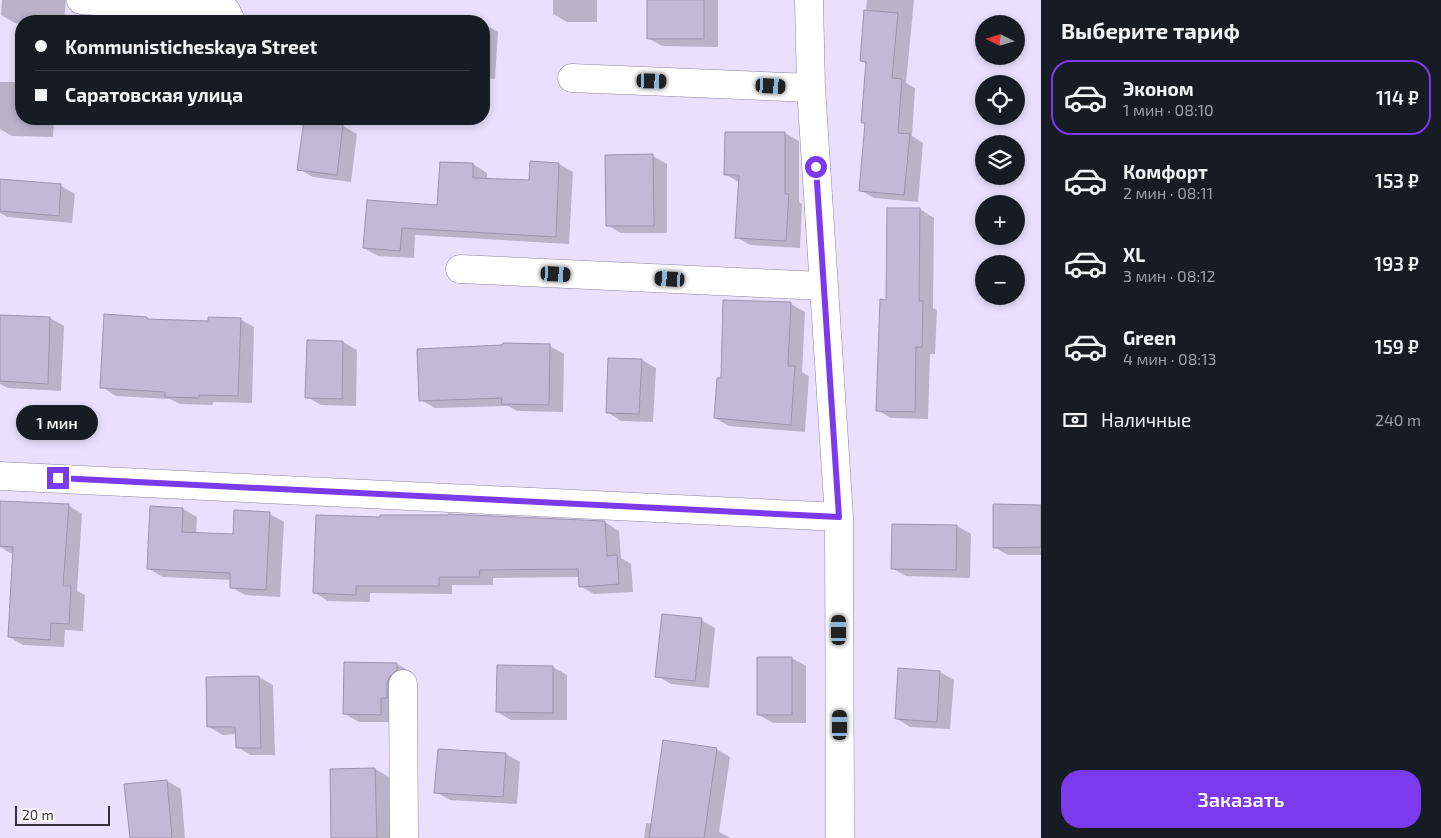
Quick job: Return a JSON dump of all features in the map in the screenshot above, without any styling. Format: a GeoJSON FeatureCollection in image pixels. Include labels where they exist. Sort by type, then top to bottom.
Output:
{"type":"FeatureCollection","features":[{"type":"Feature","properties":{"kind":"street"},"geometry":{"type":"LineString","coordinates":[[81,0],[226,11],[228,15]]}},
{"type":"Feature","properties":{"kind":"street"},"geometry":{"type":"LineString","coordinates":[[809,0],[811,88],[839,517],[840,838]]}},
{"type":"Feature","properties":{"kind":"street"},"geometry":{"type":"LineString","coordinates":[[572,78],[811,88]]}},
{"type":"Feature","properties":{"kind":"street"},"geometry":{"type":"LineString","coordinates":[[460,270],[824,286]]}},
{"type":"Feature","properties":{"kind":"street"},"geometry":{"type":"LineString","coordinates":[[0,476],[839,517]]}},
{"type":"Feature","properties":{"kind":"street"},"geometry":{"type":"LineString","coordinates":[[402,684],[404,838]]}},
{"type":"Feature","properties":{"kind":"building"},"geometry":{"type":"Polygon","coordinates":[[[647,0],[704,0],[704,39],[647,39],[647,0]]]}},
{"type":"Feature","properties":{"kind":"building"},"geometry":{"type":"Polygon","coordinates":[[[864,10],[898,13],[892,78],[902,79],[898,133],[910,134],[904,195],[859,191],[865,123],[861,123],[866,62],[860,61],[864,10]]]}},
{"type":"Feature","properties":{"kind":"building"},"geometry":{"type":"Polygon","coordinates":[[[303,125],[343,125],[337,175],[297,170],[303,125]]]}},
{"type":"Feature","properties":{"kind":"building"},"geometry":{"type":"Polygon","coordinates":[[[725,132],[785,132],[785,194],[789,194],[786,241],[735,238],[739,175],[724,175],[725,132]]]}},
{"type":"Feature","properties":{"kind":"building"},"geometry":{"type":"Polygon","coordinates":[[[653,154],[654,226],[606,226],[605,155],[653,154]]]}},
{"type":"Feature","properties":{"kind":"building"},"geometry":{"type":"Polygon","coordinates":[[[530,161],[559,163],[556,237],[402,228],[400,251],[363,248],[367,200],[437,205],[440,162],[473,163],[473,178],[529,180],[530,161]]]}},
{"type":"Feature","properties":{"kind":"building"},"geometry":{"type":"Polygon","coordinates":[[[0,179],[61,184],[59,216],[0,211],[0,179]]]}},
{"type":"Feature","properties":{"kind":"building"},"geometry":{"type":"Polygon","coordinates":[[[887,208],[920,208],[919,301],[923,301],[922,347],[916,347],[915,412],[876,411],[880,299],[886,300],[887,208]]]}},
{"type":"Feature","properties":{"kind":"building"},"geometry":{"type":"Polygon","coordinates":[[[723,300],[791,302],[788,366],[795,366],[791,425],[714,418],[717,378],[721,378],[723,300]]]}},
{"type":"Feature","properties":{"kind":"building"},"geometry":{"type":"Polygon","coordinates":[[[104,314],[147,317],[147,319],[208,321],[208,317],[241,318],[238,396],[199,395],[199,398],[165,397],[165,392],[100,388],[104,314]]]}},
{"type":"Feature","properties":{"kind":"building"},"geometry":{"type":"Polygon","coordinates":[[[0,315],[50,317],[48,384],[0,381],[0,315]]]}},
{"type":"Feature","properties":{"kind":"building"},"geometry":{"type":"Polygon","coordinates":[[[307,340],[343,341],[342,399],[305,398],[307,340]]]}},
{"type":"Feature","properties":{"kind":"building"},"geometry":{"type":"Polygon","coordinates":[[[503,343],[550,344],[549,405],[501,404],[502,398],[419,401],[417,349],[502,345],[503,343]]]}},
{"type":"Feature","properties":{"kind":"building"},"geometry":{"type":"Polygon","coordinates":[[[608,358],[642,359],[639,414],[606,413],[608,358]]]}},
{"type":"Feature","properties":{"kind":"building"},"geometry":{"type":"Polygon","coordinates":[[[0,501],[69,504],[63,586],[71,586],[69,624],[51,623],[50,640],[8,637],[13,547],[0,546],[0,501]]]}},
{"type":"Feature","properties":{"kind":"building"},"geometry":{"type":"Polygon","coordinates":[[[993,504],[1041,505],[1041,547],[993,548],[993,504]]]}},
{"type":"Feature","properties":{"kind":"building"},"geometry":{"type":"Polygon","coordinates":[[[150,506],[183,508],[182,532],[233,534],[234,510],[270,512],[266,590],[230,588],[230,573],[147,569],[150,506]]]}},
{"type":"Feature","properties":{"kind":"building"},"geometry":{"type":"Polygon","coordinates":[[[448,514],[605,521],[607,556],[617,555],[619,584],[579,587],[578,569],[480,570],[479,577],[439,577],[439,586],[356,586],[356,595],[313,593],[316,515],[380,517],[380,515],[448,514]]]}},
{"type":"Feature","properties":{"kind":"building"},"geometry":{"type":"Polygon","coordinates":[[[892,524],[957,525],[956,570],[891,569],[892,524]]]}},
{"type":"Feature","properties":{"kind":"building"},"geometry":{"type":"Polygon","coordinates":[[[662,614],[702,618],[695,681],[655,677],[662,614]]]}},
{"type":"Feature","properties":{"kind":"building"},"geometry":{"type":"Polygon","coordinates":[[[757,657],[792,657],[792,715],[757,715],[757,657]]]}},
{"type":"Feature","properties":{"kind":"building"},"geometry":{"type":"Polygon","coordinates":[[[344,662],[397,663],[397,670],[389,677],[387,684],[387,698],[381,698],[381,715],[343,714],[344,662]]]}},
{"type":"Feature","properties":{"kind":"building"},"geometry":{"type":"Polygon","coordinates":[[[497,665],[553,666],[553,713],[496,712],[497,665]]]}},
{"type":"Feature","properties":{"kind":"building"},"geometry":{"type":"Polygon","coordinates":[[[898,668],[940,671],[937,722],[895,719],[898,668]]]}},
{"type":"Feature","properties":{"kind":"building"},"geometry":{"type":"Polygon","coordinates":[[[259,676],[261,748],[236,748],[235,727],[207,727],[206,677],[259,676]]]}},
{"type":"Feature","properties":{"kind":"building"},"geometry":{"type":"Polygon","coordinates":[[[663,740],[717,748],[704,838],[649,838],[663,740]]]}},
{"type":"Feature","properties":{"kind":"building"},"geometry":{"type":"Polygon","coordinates":[[[438,749],[506,753],[503,797],[434,793],[438,749]]]}},
{"type":"Feature","properties":{"kind":"building"},"geometry":{"type":"Polygon","coordinates":[[[375,768],[377,838],[331,838],[330,769],[375,768]]]}},
{"type":"Feature","properties":{"kind":"building"},"geometry":{"type":"Polygon","coordinates":[[[167,780],[172,838],[130,838],[124,784],[167,780]]]}},
{"type":"Feature","properties":{"kind":"route"},"geometry":{"type":"LineString","coordinates":[[58,478],[839,517],[816,167]]}}]}
